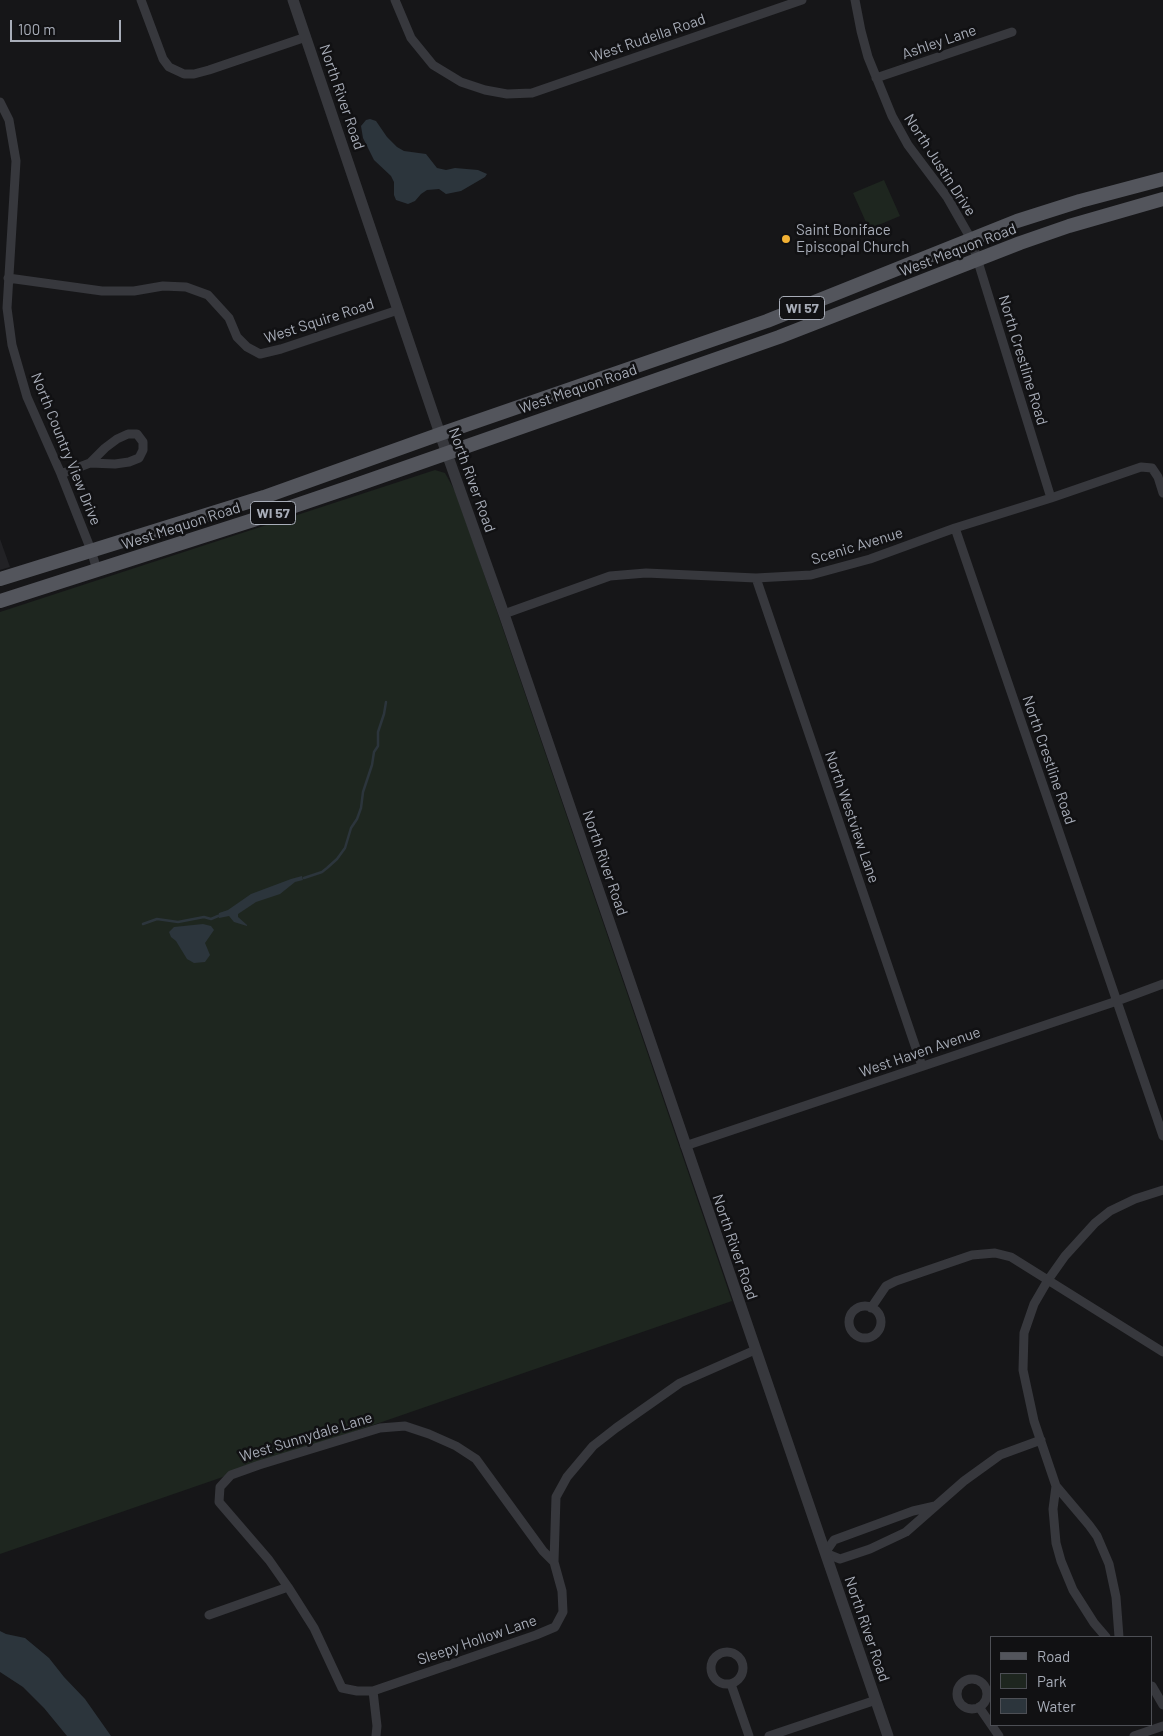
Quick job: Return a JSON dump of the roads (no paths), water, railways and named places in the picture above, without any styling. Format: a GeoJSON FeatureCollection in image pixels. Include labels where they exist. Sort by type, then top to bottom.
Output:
{"type":"FeatureCollection","features":[{"type":"Feature","properties":{"kind":"main road","name":"West Mequon Road"},"geometry":{"type":"LineString","coordinates":[[0,579],[264,497],[768,321],[1017,221],[1073,203],[1163,179]]}},
{"type":"Feature","properties":{"kind":"main road","name":"West Mequon Road"},"geometry":{"type":"LineString","coordinates":[[0,601],[356,485],[779,337],[978,259],[1069,226],[1163,199]]}},
{"type":"Feature","properties":{"kind":"main road"},"geometry":{"type":"LineString","coordinates":[[446,452],[450,443],[458,438],[514,416],[539,400]]}},
{"type":"Feature","properties":{"kind":"main road"},"geometry":{"type":"LineString","coordinates":[[356,485],[372,472],[391,462],[430,448],[440,434]]}},
{"type":"Feature","properties":{"kind":"street"},"geometry":{"type":"LineString","coordinates":[[141,0],[163,59],[169,67],[184,74],[194,74],[209,70],[306,37]]}},
{"type":"Feature","properties":{"kind":"street","name":"North River Road"},"geometry":{"type":"LineString","coordinates":[[293,0],[446,452],[504,614],[888,1736]]}},
{"type":"Feature","properties":{"kind":"street","name":"West Rudella Road"},"geometry":{"type":"LineString","coordinates":[[394,0],[411,38],[433,65],[461,82],[485,90],[507,94],[532,93],[802,0]]}},
{"type":"Feature","properties":{"kind":"street","name":"North Justin Drive"},"geometry":{"type":"LineString","coordinates":[[856,0],[861,31],[876,78],[892,116],[908,146],[947,198],[971,239],[978,259]]}},
{"type":"Feature","properties":{"kind":"street","name":"Ashley Lane"},"geometry":{"type":"LineString","coordinates":[[876,78],[1012,32]]}},
{"type":"Feature","properties":{"kind":"street","name":"North Country View Drive"},"geometry":{"type":"LineString","coordinates":[[0,102],[16,160],[7,308],[12,345],[27,397],[92,550],[97,570]]}},
{"type":"Feature","properties":{"kind":"street","name":"North Crestline Road"},"geometry":{"type":"LineString","coordinates":[[978,259],[1051,498]]}},
{"type":"Feature","properties":{"kind":"street","name":"West Squire Road"},"geometry":{"type":"LineString","coordinates":[[8,278],[102,292],[134,291],[163,286],[186,287],[208,295],[229,318],[237,336],[242,342],[260,354],[281,349],[398,310]]}},
{"type":"Feature","properties":{"kind":"street"},"geometry":{"type":"LineString","coordinates":[[61,474],[90,463],[116,439],[128,434],[137,434],[143,442],[143,450],[139,458],[115,464],[90,463]]}},
{"type":"Feature","properties":{"kind":"street","name":"Scenic Avenue"},"geometry":{"type":"LineString","coordinates":[[504,614],[610,576],[646,573],[756,578],[810,576],[870,559],[955,528],[1141,468],[1152,468],[1158,477],[1163,493]]}},
{"type":"Feature","properties":{"kind":"street","name":"North Crestline Road"},"geometry":{"type":"LineString","coordinates":[[955,528],[1163,1136]]}},
{"type":"Feature","properties":{"kind":"street","name":"North Westview Lane"},"geometry":{"type":"LineString","coordinates":[[756,578],[922,1066]]}},
{"type":"Feature","properties":{"kind":"street","name":"West Haven Avenue"},"geometry":{"type":"LineString","coordinates":[[685,1146],[1163,984]]}},
{"type":"Feature","properties":{"kind":"street"},"geometry":{"type":"LineString","coordinates":[[1119,1636],[1116,1597],[1109,1564],[1097,1536],[1056,1486],[1034,1421],[1023,1370],[1024,1333],[1034,1304],[1048,1280],[1065,1256],[1095,1223],[1110,1211],[1135,1199],[1163,1190]]}},
{"type":"Feature","properties":{"kind":"street"},"geometry":{"type":"LineString","coordinates":[[871,1308],[886,1286],[896,1281],[972,1255],[995,1253],[1010,1257],[1163,1352]]}},
{"type":"Feature","properties":{"kind":"street"},"geometry":{"type":"LineString","coordinates":[[554,1562],[556,1497],[567,1478],[593,1446],[668,1390],[755,1350]]}},
{"type":"Feature","properties":{"kind":"street","name":"West Sunnydale Lane"},"geometry":{"type":"LineString","coordinates":[[288,1587],[270,1560],[219,1502],[220,1487],[231,1475],[380,1428],[405,1426],[429,1434],[456,1446],[476,1460],[543,1551],[554,1562]]}},
{"type":"Feature","properties":{"kind":"street"},"geometry":{"type":"LineString","coordinates":[[935,1506],[914,1511],[834,1540],[825,1553],[840,1559],[906,1532],[964,1481],[1000,1455],[1040,1440]]}},
{"type":"Feature","properties":{"kind":"street"},"geometry":{"type":"LineString","coordinates":[[1056,1486],[1053,1509],[1056,1543],[1061,1561],[1073,1590],[1094,1623],[1105,1636]]}},
{"type":"Feature","properties":{"kind":"street","name":"Sleepy Hollow Lane"},"geometry":{"type":"LineString","coordinates":[[373,1691],[555,1627],[563,1612],[562,1591],[554,1562]]}},
{"type":"Feature","properties":{"kind":"street"},"geometry":{"type":"LineString","coordinates":[[209,1615],[288,1587],[314,1628],[342,1688],[357,1691],[373,1691],[377,1726],[376,1736]]}},
{"type":"Feature","properties":{"kind":"street"},"geometry":{"type":"LineString","coordinates":[[731,1684],[749,1736]]}},
{"type":"Feature","properties":{"kind":"street"},"geometry":{"type":"LineString","coordinates":[[1153,1688],[1163,1706]]}},
{"type":"Feature","properties":{"kind":"street"},"geometry":{"type":"LineString","coordinates":[[769,1736],[876,1700]]}},
{"type":"Feature","properties":{"kind":"street"},"geometry":{"type":"LineString","coordinates":[[979,1707],[990,1723]]}},
{"type":"Feature","properties":{"kind":"street"},"geometry":{"type":"LineString","coordinates":[[1134,1736],[1163,1726]]}},
{"type":"Feature","properties":{"kind":"water"},"geometry":{"type":"Polygon","coordinates":[[[366,120],[376,121],[397,147],[404,151],[426,154],[437,168],[446,170],[455,168],[478,170],[487,174],[461,191],[446,194],[439,189],[427,190],[415,201],[408,204],[396,200],[394,182],[391,176],[374,160],[363,138],[361,126],[366,120]]]}},
{"type":"Feature","properties":{"kind":"water"},"geometry":{"type":"Polygon","coordinates":[[[302,876],[303,880],[295,882],[280,894],[256,902],[238,914],[238,917],[247,926],[234,922],[229,916],[219,918],[218,916],[219,913],[228,910],[251,894],[302,876]]]}},
{"type":"Feature","properties":{"kind":"water"},"geometry":{"type":"Polygon","coordinates":[[[203,924],[211,926],[214,930],[205,943],[210,955],[205,962],[194,963],[187,959],[169,932],[174,927],[203,924]]]}},
{"type":"Feature","properties":{"kind":"water"},"geometry":{"type":"Polygon","coordinates":[[[0,1631],[25,1638],[49,1658],[85,1699],[111,1736],[67,1736],[44,1708],[23,1687],[0,1672],[0,1631]]]}},
{"type":"Feature","properties":{"kind":"waterway"},"geometry":{"type":"LineString","coordinates":[[304,878],[322,872],[337,859],[345,848],[351,828],[361,808],[363,792],[372,765],[374,752],[378,746],[378,732],[386,702]]}},
{"type":"Feature","properties":{"kind":"waterway"},"geometry":{"type":"LineString","coordinates":[[143,924],[157,919],[178,922],[204,917],[211,919],[218,916]]}},
{"type":"Feature","properties":{"kind":"place","name":"Saint Boniface Episcopal Church"},"geometry":{"type":"Point","coordinates":[786,239]}}]}
